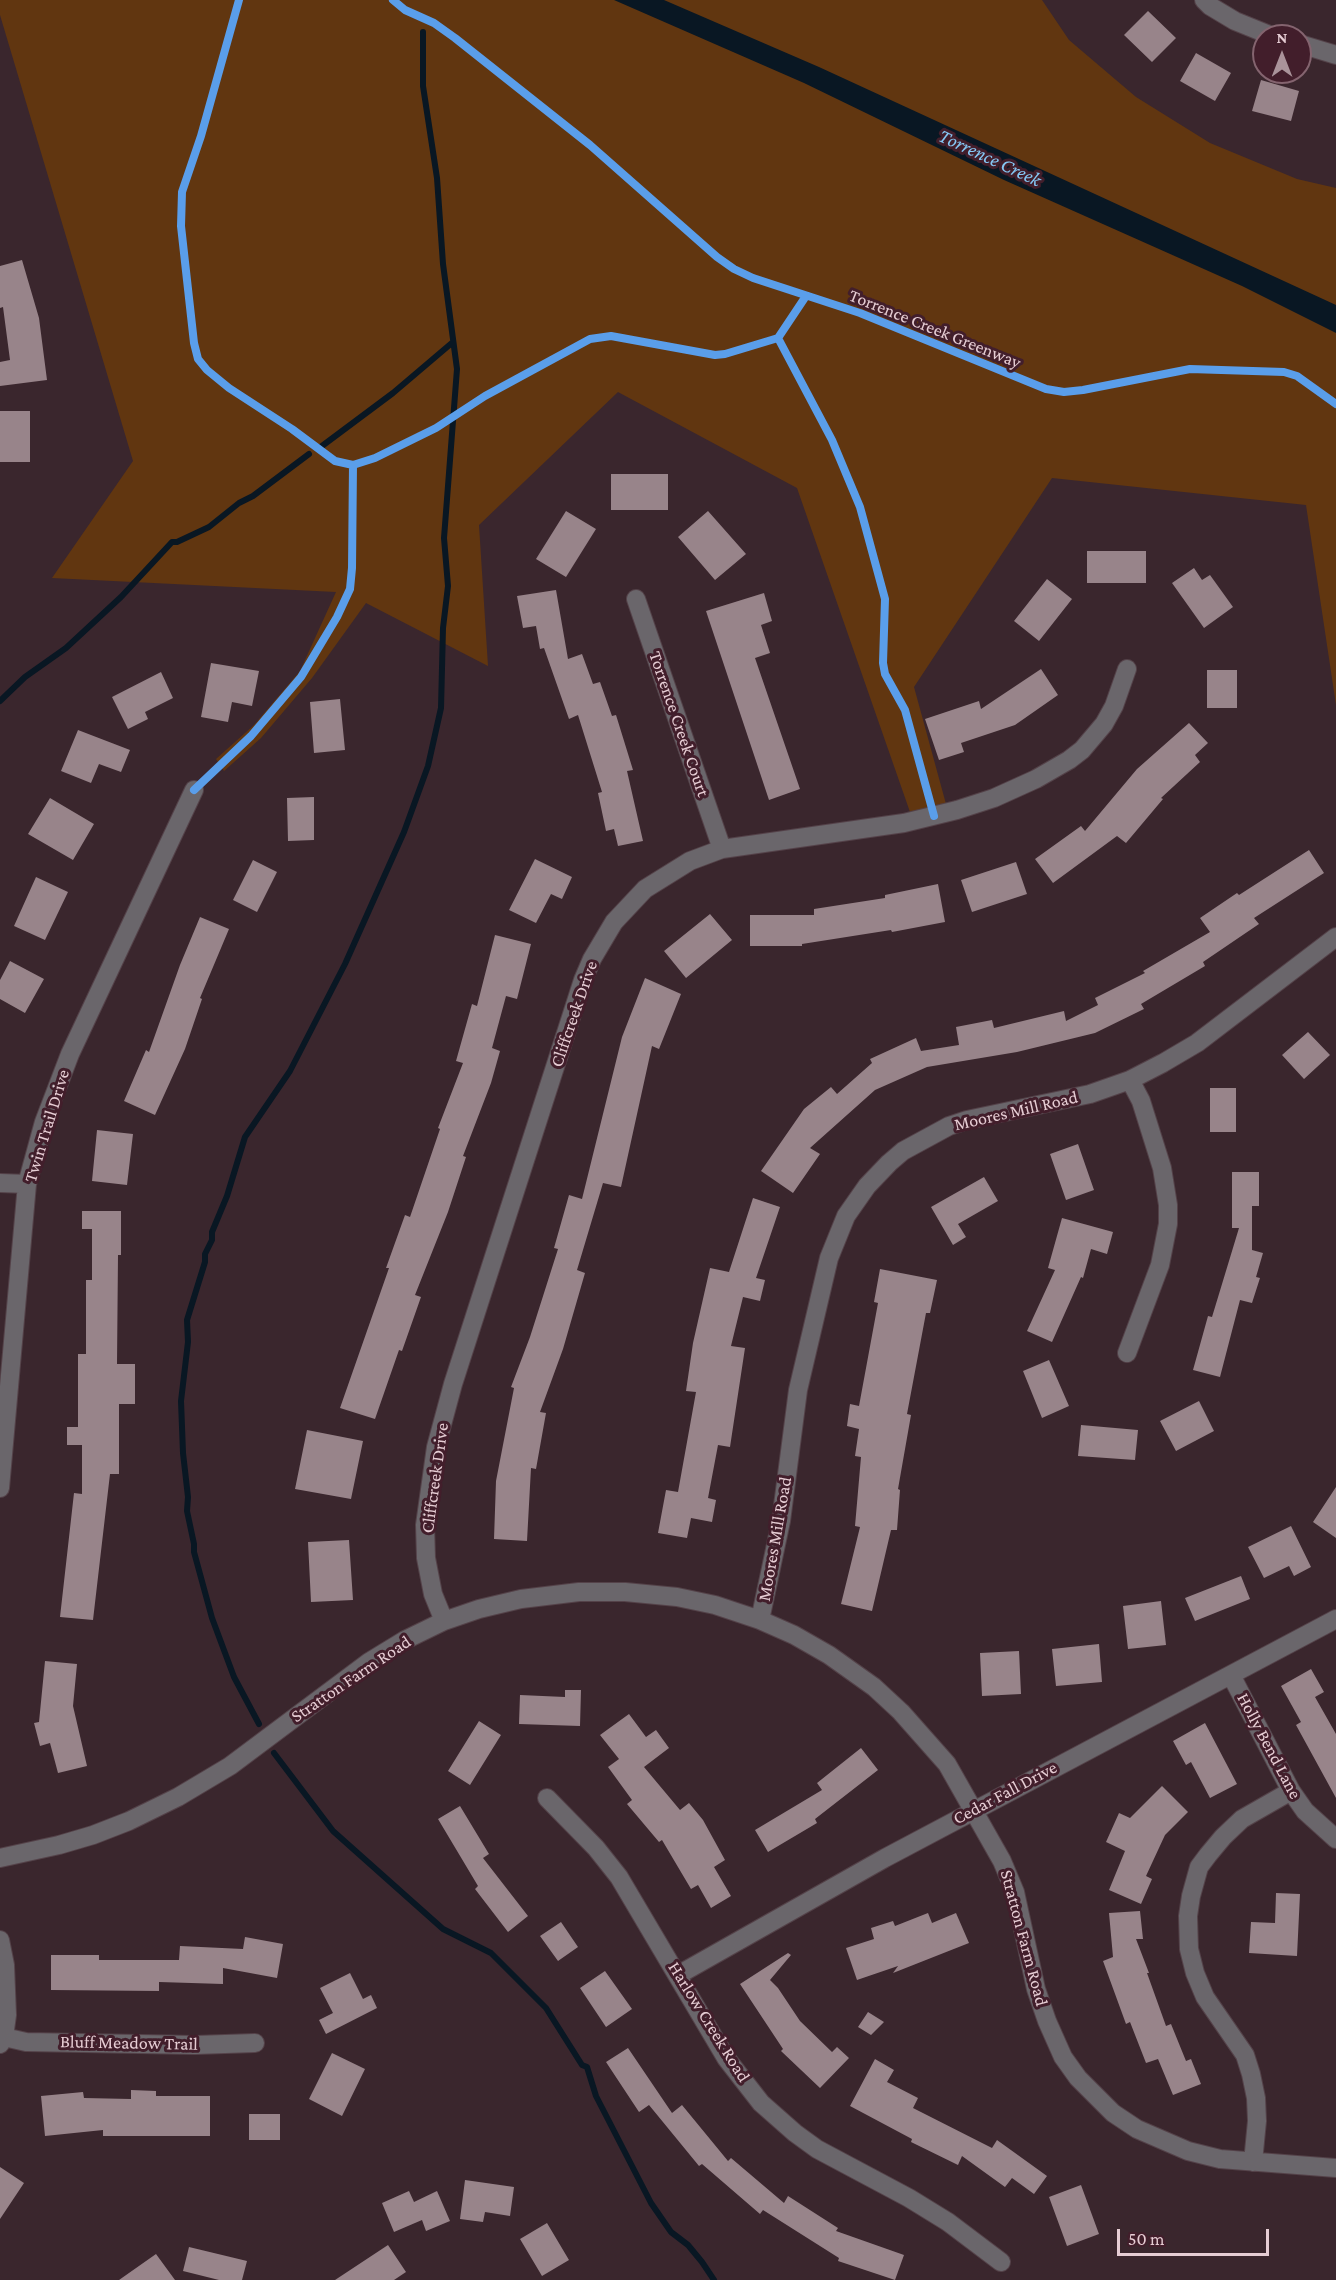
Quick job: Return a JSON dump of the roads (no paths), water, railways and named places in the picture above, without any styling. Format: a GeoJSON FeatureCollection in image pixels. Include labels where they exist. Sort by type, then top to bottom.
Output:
{"type":"FeatureCollection","features":[{"type":"Feature","properties":{"kind":"street"},"geometry":{"type":"LineString","coordinates":[[1204,0],[1234,21],[1252,28]]}},
{"type":"Feature","properties":{"kind":"street"},"geometry":{"type":"LineString","coordinates":[[1312,48],[1336,55]]}},
{"type":"Feature","properties":{"kind":"street","name":"Torrence Creek Court"},"geometry":{"type":"LineString","coordinates":[[636,599],[722,849]]}},
{"type":"Feature","properties":{"kind":"street","name":"Cliffcreek Drive"},"geometry":{"type":"LineString","coordinates":[[444,1622],[433,1594],[426,1558],[425,1526],[436,1448],[453,1384],[584,981],[592,959],[614,922],[645,889],[690,861],[722,849],[904,823],[994,798],[1036,779],[1082,750],[1104,724],[1114,706],[1127,669]]}},
{"type":"Feature","properties":{"kind":"street","name":"Twin Trail Drive"},"geometry":{"type":"LineString","coordinates":[[0,1488],[27,1184],[44,1122],[70,1054],[194,790]]}},
{"type":"Feature","properties":{"kind":"street","name":"Moores Mill Road"},"geometry":{"type":"LineString","coordinates":[[760,1620],[782,1521],[798,1390],[829,1258],[846,1216],[867,1186],[903,1151],[949,1126],[1090,1094],[1130,1080],[1163,1064],[1197,1043],[1336,937]]}},
{"type":"Feature","properties":{"kind":"street"},"geometry":{"type":"LineString","coordinates":[[1127,1353],[1160,1265],[1168,1224],[1168,1205],[1162,1168],[1141,1101],[1130,1080]]}},
{"type":"Feature","properties":{"kind":"street"},"geometry":{"type":"LineString","coordinates":[[0,1183],[27,1184]]}},
{"type":"Feature","properties":{"kind":"street","name":"Stratton Farm Road"},"geometry":{"type":"LineString","coordinates":[[0,1858],[59,1845],[93,1834],[129,1821],[178,1797],[230,1766],[369,1662],[405,1640],[478,1609],[521,1599],[579,1592],[625,1592],[677,1597],[715,1605],[760,1620],[794,1635],[829,1655],[874,1687],[923,1735],[947,1764],[1002,1861],[1015,1892],[1036,1989],[1063,2057],[1078,2078],[1113,2113],[1161,2141],[1220,2159],[1336,2168]]}},
{"type":"Feature","properties":{"kind":"street","name":"Cedar Fall Drive"},"geometry":{"type":"LineString","coordinates":[[678,1975],[835,1885],[1336,1619]]}},
{"type":"Feature","properties":{"kind":"street","name":"Holly Bend Lane"},"geometry":{"type":"LineString","coordinates":[[1231,1675],[1291,1791],[1305,1811],[1336,1839]]}},
{"type":"Feature","properties":{"kind":"street"},"geometry":{"type":"LineString","coordinates":[[1253,2162],[1257,2121],[1256,2098],[1251,2074],[1245,2055],[1205,1997],[1195,1973],[1189,1949],[1188,1916],[1199,1867],[1215,1846],[1242,1820],[1291,1791]]}},
{"type":"Feature","properties":{"kind":"street","name":"Harlow Creek Road"},"geometry":{"type":"LineString","coordinates":[[547,1798],[596,1848],[619,1877],[726,2058],[762,2103],[795,2133],[817,2149],[909,2198],[1001,2262]]}},
{"type":"Feature","properties":{"kind":"street"},"geometry":{"type":"LineString","coordinates":[[0,1940],[7,1985],[7,2014],[2,2040]]}},
{"type":"Feature","properties":{"kind":"street","name":"Bluff Meadow Trail"},"geometry":{"type":"LineString","coordinates":[[2,2040],[195,2045],[255,2043]]}},
{"type":"Feature","properties":{"kind":"water","name":"Torrence Creek"},"geometry":{"type":"Polygon","coordinates":[[[614,0],[664,0],[819,67],[1336,305],[1336,333],[1242,286],[1004,180],[804,83],[614,0]]]}},
{"type":"Feature","properties":{"kind":"waterway"},"geometry":{"type":"LineString","coordinates":[[259,1724],[234,1677],[212,1618],[194,1552],[187,1511],[181,1401],[188,1342],[187,1320],[205,1262],[205,1254],[212,1240],[212,1232],[227,1196],[245,1137],[290,1071],[345,964],[404,832],[428,766],[441,708],[443,628],[448,586],[444,538],[457,369],[443,264],[437,178],[423,86],[423,32]]}},
{"type":"Feature","properties":{"kind":"waterway"},"geometry":{"type":"LineString","coordinates":[[322,446],[393,393],[453,342]]}},
{"type":"Feature","properties":{"kind":"waterway"},"geometry":{"type":"LineString","coordinates":[[0,701],[25,677],[66,648],[121,597],[172,542],[177,542],[209,527],[309,454]]}},
{"type":"Feature","properties":{"kind":"waterway"},"geometry":{"type":"LineString","coordinates":[[274,1753],[333,1831],[443,1929],[491,1953],[546,2008],[582,2065],[587,2067],[596,2096],[651,2203],[671,2232],[688,2245],[714,2280]]}}]}
